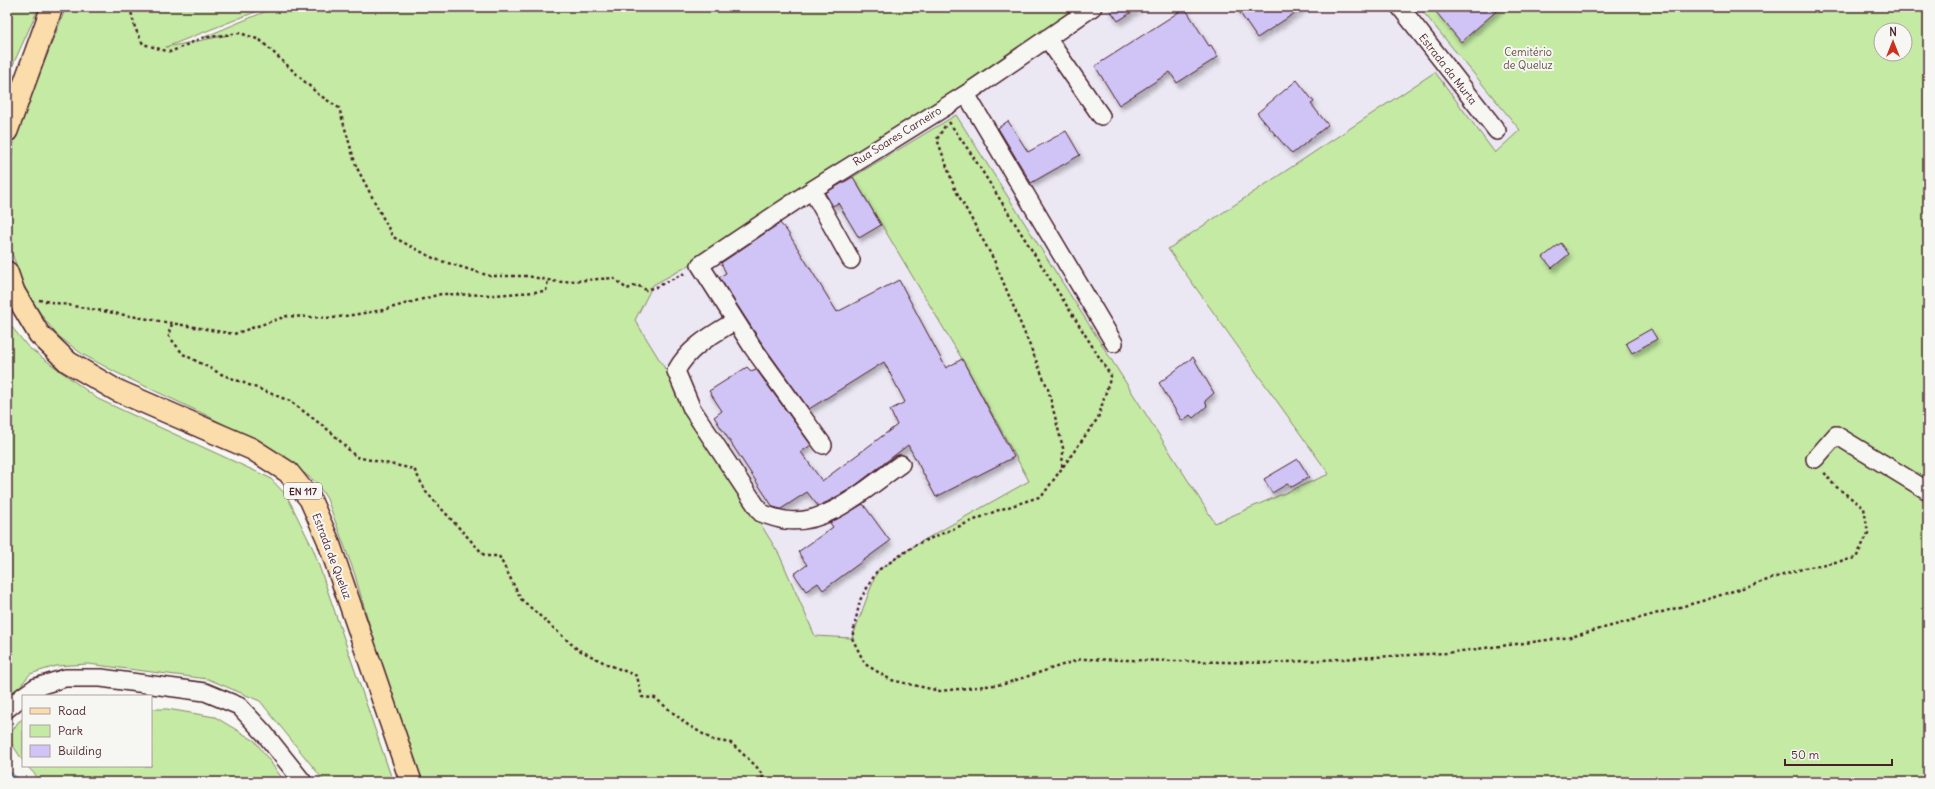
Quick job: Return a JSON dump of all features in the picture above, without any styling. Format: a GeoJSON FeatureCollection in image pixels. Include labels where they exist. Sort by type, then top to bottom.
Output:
{"type":"FeatureCollection","features":[{"type":"Feature","properties":{"kind":"main road"},"geometry":{"type":"LineString","coordinates":[[7,131],[52,7]]}},
{"type":"Feature","properties":{"kind":"main road","name":"EN 117"},"geometry":{"type":"LineString","coordinates":[[7,272],[14,292]]}},
{"type":"Feature","properties":{"kind":"main road","name":"Estrada de Queluz"},"geometry":{"type":"LineString","coordinates":[[14,292],[39,334],[68,362],[116,390],[252,449],[288,472],[310,500],[328,540],[411,782]]}},
{"type":"Feature","properties":{"kind":"street","name":"Rua Soares Carneiro"},"geometry":{"type":"LineString","coordinates":[[700,265],[812,190],[966,94],[1093,7]]}},
{"type":"Feature","properties":{"kind":"street","name":"Estrada da Murta"},"geometry":{"type":"LineString","coordinates":[[1400,7],[1497,131]]}},
{"type":"Feature","properties":{"kind":"street"},"geometry":{"type":"LineString","coordinates":[[1047,38],[1055,47],[1101,116]]}},
{"type":"Feature","properties":{"kind":"street"},"geometry":{"type":"LineString","coordinates":[[966,94],[1114,342]]}},
{"type":"Feature","properties":{"kind":"street"},"geometry":{"type":"LineString","coordinates":[[812,190],[851,260]]}},
{"type":"Feature","properties":{"kind":"street"},"geometry":{"type":"LineString","coordinates":[[700,265],[735,321],[823,445]]}},
{"type":"Feature","properties":{"kind":"street"},"geometry":{"type":"LineString","coordinates":[[735,321],[705,339],[683,358],[676,371],[692,409],[761,513],[786,520],[812,519],[832,512],[901,464]]}},
{"type":"Feature","properties":{"kind":"street"},"geometry":{"type":"LineString","coordinates":[[1815,459],[1836,435],[1928,491]]}},
{"type":"Feature","properties":{"kind":"street"},"geometry":{"type":"LineString","coordinates":[[24,695],[36,687],[65,678],[101,678],[205,692],[239,706],[264,733],[303,782]]}},
{"type":"Feature","properties":{"kind":"street"},"geometry":{"type":"LineString","coordinates":[[7,709],[22,697]]}},
{"type":"Feature","properties":{"kind":"path"},"geometry":{"type":"LineString","coordinates":[[130,7],[135,28],[143,44],[170,52],[202,38],[240,33],[260,40],[318,94],[339,108],[356,166],[394,237],[435,259],[490,276],[527,276],[558,282],[613,278],[627,289],[638,286],[646,290],[656,287],[700,265]]}},
{"type":"Feature","properties":{"kind":"path"},"geometry":{"type":"LineString","coordinates":[[1062,469],[1063,448],[1048,389],[994,260],[955,189],[937,139],[948,120],[972,155],[1111,376],[1098,418],[1062,469],[1042,496],[996,511],[917,544],[877,571],[860,600],[852,638],[865,664],[891,680],[940,691],[1004,684],[1082,659],[1269,663],[1446,653],[1571,637],[1702,600],[1805,568],[1856,558],[1868,533],[1864,508],[1834,485],[1815,459]]}},
{"type":"Feature","properties":{"kind":"path"},"geometry":{"type":"LineString","coordinates":[[14,292],[47,303],[234,334],[287,316],[333,318],[383,310],[441,294],[495,295],[546,291],[548,280]]}},
{"type":"Feature","properties":{"kind":"path"},"geometry":{"type":"LineString","coordinates":[[172,324],[168,335],[183,354],[221,374],[290,401],[331,432],[356,457],[414,469],[426,492],[485,556],[499,556],[521,599],[577,649],[607,664],[637,676],[642,697],[655,698],[688,725],[712,740],[731,743],[756,766],[763,776],[761,782]]}},
{"type":"Feature","properties":{"kind":"shaded area"},"geometry":{"type":"Polygon","coordinates":[[[1081,7],[1419,7],[1521,130],[1495,153],[1168,250],[1329,474],[1215,523],[956,115],[853,177],[962,359],[1029,481],[917,544],[877,571],[852,638],[815,636],[779,554],[635,320],[653,285],[686,267],[1081,7]]]}},
{"type":"Feature","properties":{"kind":"green space"},"geometry":{"type":"Polygon","coordinates":[[[7,7],[39,7],[7,78],[7,7]]]}},
{"type":"Feature","properties":{"kind":"green space","name":"Cemitério de Queluz"},"geometry":{"type":"Polygon","coordinates":[[[66,7],[268,7],[166,47],[229,35],[202,38],[276,7],[1081,7],[686,267],[653,285],[635,320],[779,554],[815,636],[852,638],[877,571],[917,544],[1029,481],[962,359],[853,177],[956,115],[1215,523],[1329,474],[1168,249],[1435,72],[1495,153],[1520,130],[1419,7],[1928,7],[1928,782],[415,782],[354,572],[327,499],[317,483],[279,454],[206,415],[117,373],[82,354],[57,335],[29,299],[11,251],[7,222],[7,190],[13,146],[22,119],[66,7]]]}},
{"type":"Feature","properties":{"kind":"green space"},"geometry":{"type":"Polygon","coordinates":[[[7,321],[28,347],[98,399],[270,478],[287,496],[314,551],[393,782],[325,782],[260,701],[208,679],[88,664],[56,666],[30,674],[7,702],[7,321]]]}},
{"type":"Feature","properties":{"kind":"green space"},"geometry":{"type":"Polygon","coordinates":[[[152,709],[167,709],[215,717],[255,741],[285,782],[42,782],[28,767],[152,767],[152,709]]]}},
{"type":"Feature","properties":{"kind":"green space"},"geometry":{"type":"Polygon","coordinates":[[[22,720],[22,759],[8,738],[18,722],[22,720]]]}},
{"type":"Feature","properties":{"kind":"water"},"geometry":{"type":"Polygon","coordinates":[[[7,769],[22,782],[7,782],[7,769]]]}},
{"type":"Feature","properties":{"kind":"building"},"geometry":{"type":"Polygon","coordinates":[[[1108,7],[1140,7],[1118,21],[1108,7]]]}},
{"type":"Feature","properties":{"kind":"building"},"geometry":{"type":"Polygon","coordinates":[[[1236,7],[1304,7],[1257,38],[1236,7]]]}},
{"type":"Feature","properties":{"kind":"building"},"geometry":{"type":"Polygon","coordinates":[[[1442,7],[1474,7],[1477,11],[1482,7],[1501,7],[1461,42],[1436,12],[1442,7]]]}},
{"type":"Feature","properties":{"kind":"building"},"geometry":{"type":"Polygon","coordinates":[[[1185,8],[1209,46],[1211,45],[1218,57],[1177,83],[1170,72],[1119,105],[1095,66],[1185,8]]]}},
{"type":"Feature","properties":{"kind":"building"},"geometry":{"type":"Polygon","coordinates":[[[1297,80],[1314,102],[1311,104],[1328,125],[1292,154],[1257,113],[1297,80]]]}},
{"type":"Feature","properties":{"kind":"building"},"geometry":{"type":"Polygon","coordinates":[[[1008,121],[1028,152],[1066,131],[1080,155],[1031,183],[998,128],[1008,121]]]}},
{"type":"Feature","properties":{"kind":"building"},"geometry":{"type":"Polygon","coordinates":[[[853,177],[881,225],[859,238],[838,203],[833,206],[825,193],[853,177]]]}},
{"type":"Feature","properties":{"kind":"building"},"geometry":{"type":"Polygon","coordinates":[[[780,223],[787,231],[837,312],[899,280],[946,368],[962,359],[1014,457],[936,497],[908,445],[852,488],[827,502],[818,506],[807,492],[781,509],[773,507],[714,417],[722,411],[709,391],[747,367],[751,371],[756,369],[811,445],[801,452],[822,481],[897,425],[890,410],[905,402],[884,362],[809,409],[761,342],[719,277],[726,273],[721,263],[780,223]]]}},
{"type":"Feature","properties":{"kind":"building"},"geometry":{"type":"Polygon","coordinates":[[[1561,243],[1569,254],[1552,268],[1543,257],[1561,243]]]}},
{"type":"Feature","properties":{"kind":"building"},"geometry":{"type":"Polygon","coordinates":[[[1651,329],[1657,339],[1632,353],[1626,343],[1651,329]]]}},
{"type":"Feature","properties":{"kind":"building"},"geometry":{"type":"Polygon","coordinates":[[[1193,357],[1214,393],[1205,401],[1207,406],[1193,418],[1190,415],[1182,421],[1159,383],[1193,357]]]}},
{"type":"Feature","properties":{"kind":"building"},"geometry":{"type":"Polygon","coordinates":[[[1298,459],[1309,477],[1292,487],[1287,484],[1272,493],[1264,479],[1298,459]]]}},
{"type":"Feature","properties":{"kind":"building"},"geometry":{"type":"Polygon","coordinates":[[[863,504],[890,541],[823,590],[818,583],[806,591],[794,574],[807,565],[798,552],[833,527],[830,523],[863,504]]]}}]}
